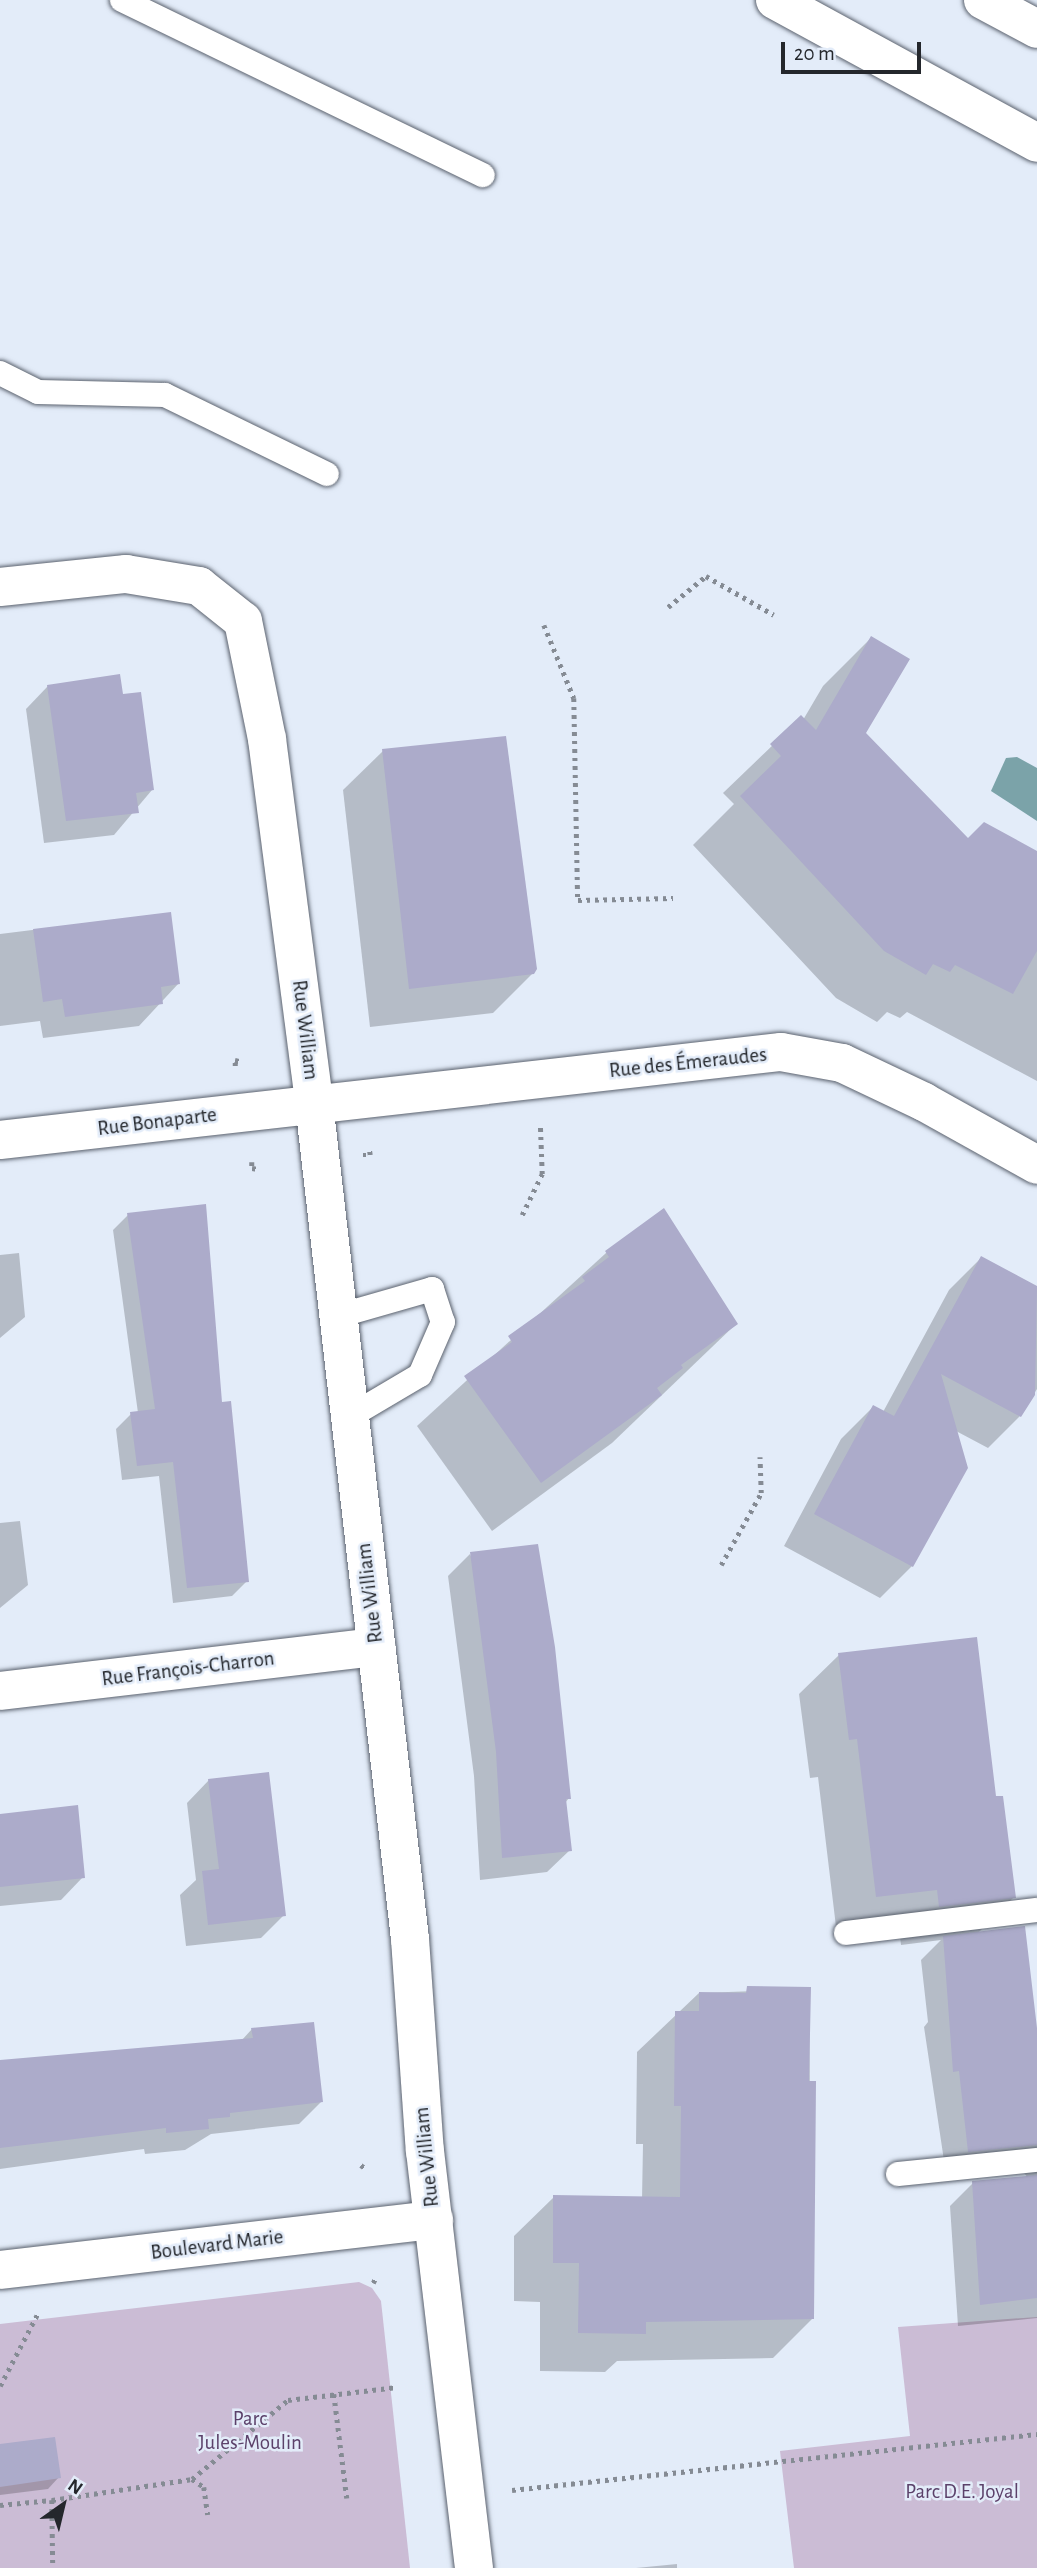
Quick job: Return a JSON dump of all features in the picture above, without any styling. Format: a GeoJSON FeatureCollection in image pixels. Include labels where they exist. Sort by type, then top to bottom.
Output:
{"type":"FeatureCollection","features":[{"type":"Feature","properties":{"kind":"main road"},"geometry":{"type":"LineString","coordinates":[[775,0],[1037,143]]}},
{"type":"Feature","properties":{"kind":"main road"},"geometry":{"type":"LineString","coordinates":[[983,0],[1037,29]]}},
{"type":"Feature","properties":{"kind":"main road","name":"Rue William"},"geometry":{"type":"LineString","coordinates":[[0,587],[126,574],[199,586],[243,621],[267,740],[314,1103],[410,1939],[434,2220],[474,2568]]}},
{"type":"Feature","properties":{"kind":"main road","name":"Rue des Émeraudes"},"geometry":{"type":"LineString","coordinates":[[314,1103],[793,1055],[842,1063],[924,1102],[1037,1165]]}},
{"type":"Feature","properties":{"kind":"main road","name":"Rue Bonaparte"},"geometry":{"type":"LineString","coordinates":[[0,1140],[314,1103]]}},
{"type":"Feature","properties":{"kind":"main road","name":"Rue François-Charron"},"geometry":{"type":"LineString","coordinates":[[0,1691],[376,1647]]}},
{"type":"Feature","properties":{"kind":"main road","name":"Boulevard Marie"},"geometry":{"type":"LineString","coordinates":[[0,2270],[434,2220]]}},
{"type":"Feature","properties":{"kind":"lane"},"geometry":{"type":"LineString","coordinates":[[122,0],[483,175]]}},
{"type":"Feature","properties":{"kind":"lane"},"geometry":{"type":"LineString","coordinates":[[2,379],[38,392],[164,395],[327,474]]}},
{"type":"Feature","properties":{"kind":"lane"},"geometry":{"type":"LineString","coordinates":[[338,1316],[432,1289],[443,1322],[420,1375],[349,1417]]}},
{"type":"Feature","properties":{"kind":"lane"},"geometry":{"type":"LineString","coordinates":[[846,1933],[1037,1910]]}},
{"type":"Feature","properties":{"kind":"lane"},"geometry":{"type":"LineString","coordinates":[[898,2174],[1037,2160]]}},
{"type":"Feature","properties":{"kind":"path"},"geometry":{"type":"LineString","coordinates":[[668,607],[706,576],[774,615]]}},
{"type":"Feature","properties":{"kind":"path"},"geometry":{"type":"LineString","coordinates":[[544,625],[574,698],[578,900],[673,898]]}},
{"type":"Feature","properties":{"kind":"path"},"geometry":{"type":"LineString","coordinates":[[522,1215],[542,1174],[538,1079]]}},
{"type":"Feature","properties":{"kind":"path"},"geometry":{"type":"LineString","coordinates":[[252,1162],[252,1168],[258,1169]]}},
{"type":"Feature","properties":{"kind":"path"},"geometry":{"type":"LineString","coordinates":[[721,1565],[761,1493],[760,1457]]}},
{"type":"Feature","properties":{"kind":"path"},"geometry":{"type":"LineString","coordinates":[[0,2386],[38,2313]]}},
{"type":"Feature","properties":{"kind":"path"},"geometry":{"type":"LineString","coordinates":[[0,2505],[192,2479],[288,2400],[397,2387]]}},
{"type":"Feature","properties":{"kind":"path"},"geometry":{"type":"LineString","coordinates":[[334,2394],[347,2498]]}},
{"type":"Feature","properties":{"kind":"path"},"geometry":{"type":"LineString","coordinates":[[512,2490],[1037,2434]]}},
{"type":"Feature","properties":{"kind":"path"},"geometry":{"type":"LineString","coordinates":[[192,2479],[204,2487],[208,2515]]}},
{"type":"Feature","properties":{"kind":"path"},"geometry":{"type":"LineString","coordinates":[[52,2500],[53,2568]]}},
{"type":"Feature","properties":{"kind":"green space","name":"Parc Jules-Moulin"},"geometry":{"type":"Polygon","coordinates":[[[359,2282],[372,2288],[381,2301],[410,2568],[0,2568],[0,2324],[359,2282]]]}},
{"type":"Feature","properties":{"kind":"green space","name":"Parc D.E. Joyal"},"geometry":{"type":"Polygon","coordinates":[[[1037,2317],[1037,2568],[794,2568],[780,2451],[910,2436],[898,2327],[1037,2317]]]}},
{"type":"Feature","properties":{"kind":"shaded area"},"geometry":{"type":"Polygon","coordinates":[[[1017,757],[1037,768],[1037,821],[991,791],[1006,758],[1017,757]]]}},
{"type":"Feature","properties":{"kind":"building"},"geometry":{"type":"Polygon","coordinates":[[[871,636],[910,659],[866,733],[968,838],[984,822],[1037,851],[1037,951],[1013,994],[955,965],[950,972],[933,964],[926,975],[884,951],[740,796],[781,756],[770,744],[801,715],[816,730],[871,636]]]}},
{"type":"Feature","properties":{"kind":"building"},"geometry":{"type":"Polygon","coordinates":[[[120,674],[123,694],[141,692],[154,790],[136,793],[139,813],[66,821],[47,685],[120,674]]]}},
{"type":"Feature","properties":{"kind":"building"},"geometry":{"type":"Polygon","coordinates":[[[506,736],[537,969],[534,974],[409,989],[382,749],[506,736]]]}},
{"type":"Feature","properties":{"kind":"building"},"geometry":{"type":"Polygon","coordinates":[[[171,912],[180,984],[161,987],[163,1004],[65,1017],[62,999],[43,1002],[33,929],[171,912]]]}},
{"type":"Feature","properties":{"kind":"building"},"geometry":{"type":"Polygon","coordinates":[[[206,1204],[222,1402],[231,1401],[249,1582],[187,1588],[173,1462],[137,1466],[130,1412],[155,1409],[127,1213],[206,1204]]]}},
{"type":"Feature","properties":{"kind":"building"},"geometry":{"type":"Polygon","coordinates":[[[664,1208],[738,1324],[681,1365],[683,1368],[657,1388],[662,1395],[541,1483],[464,1376],[512,1342],[508,1336],[585,1281],[582,1277],[609,1257],[605,1251],[664,1208]]]}},
{"type":"Feature","properties":{"kind":"building"},"geometry":{"type":"Polygon","coordinates":[[[981,1256],[1037,1286],[1035,1395],[1021,1417],[941,1374],[968,1468],[913,1567],[814,1514],[873,1405],[894,1416],[981,1256]]]}},
{"type":"Feature","properties":{"kind":"building"},"geometry":{"type":"Polygon","coordinates":[[[538,1544],[555,1647],[571,1799],[566,1799],[572,1851],[502,1858],[496,1752],[470,1552],[538,1544]]]}},
{"type":"Feature","properties":{"kind":"building"},"geometry":{"type":"Polygon","coordinates":[[[977,1637],[996,1796],[1003,1796],[1016,1898],[939,1907],[937,1890],[876,1897],[857,1739],[849,1740],[838,1653],[977,1637]]]}},
{"type":"Feature","properties":{"kind":"building"},"geometry":{"type":"Polygon","coordinates":[[[269,1772],[286,1916],[208,1925],[202,1871],[219,1869],[208,1779],[269,1772]]]}},
{"type":"Feature","properties":{"kind":"building"},"geometry":{"type":"Polygon","coordinates":[[[78,1805],[85,1878],[0,1887],[0,1814],[78,1805]]]}},
{"type":"Feature","properties":{"kind":"building"},"geometry":{"type":"Polygon","coordinates":[[[1025,1926],[1037,2028],[1037,2145],[968,2152],[959,2071],[953,2072],[943,1936],[1025,1926]]]}},
{"type":"Feature","properties":{"kind":"building"},"geometry":{"type":"Polygon","coordinates":[[[747,1986],[811,1987],[809,2081],[816,2081],[814,2319],[646,2322],[646,2334],[578,2333],[579,2263],[553,2263],[553,2195],[680,2197],[681,2106],[674,2106],[675,2011],[699,2011],[699,1992],[746,1993],[747,1986]]]}},
{"type":"Feature","properties":{"kind":"building"},"geometry":{"type":"Polygon","coordinates":[[[314,2022],[323,2102],[230,2113],[230,2117],[208,2119],[209,2129],[166,2133],[166,2128],[0,2148],[0,2060],[253,2038],[251,2028],[314,2022]]]}},
{"type":"Feature","properties":{"kind":"building"},"geometry":{"type":"Polygon","coordinates":[[[1037,2175],[1037,2298],[980,2305],[972,2181],[1037,2175]]]}},
{"type":"Feature","properties":{"kind":"building"},"geometry":{"type":"Polygon","coordinates":[[[55,2437],[61,2478],[0,2487],[0,2444],[55,2437]]]}}]}
